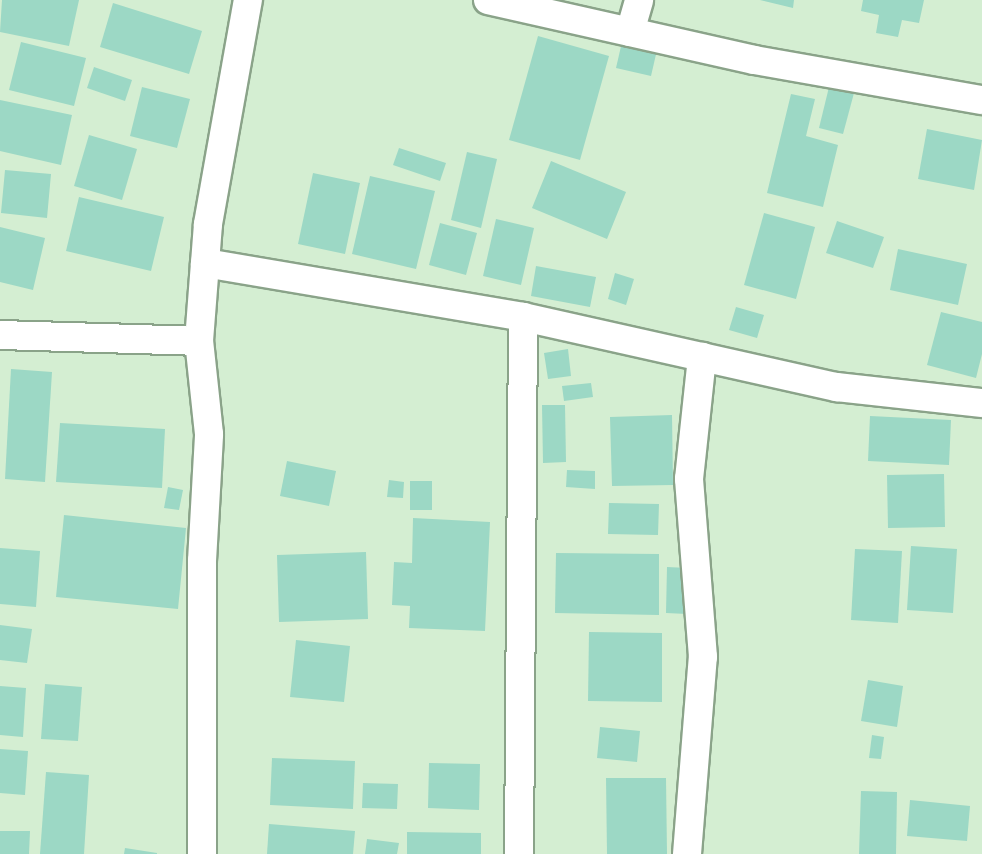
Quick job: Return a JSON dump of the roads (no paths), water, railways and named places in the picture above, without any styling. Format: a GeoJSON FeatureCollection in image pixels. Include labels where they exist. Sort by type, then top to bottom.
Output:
{"type":"FeatureCollection","features":[{"type":"Feature","properties":{"kind":"street"},"geometry":{"type":"LineString","coordinates":[[202,854],[202,561],[208,434],[199,341],[208,224],[248,0]]}},
{"type":"Feature","properties":{"kind":"street"},"geometry":{"type":"LineString","coordinates":[[488,0],[754,60],[982,100]]}},
{"type":"Feature","properties":{"kind":"street"},"geometry":{"type":"LineString","coordinates":[[630,32],[639,0]]}},
{"type":"Feature","properties":{"kind":"street"},"geometry":{"type":"LineString","coordinates":[[205,263],[523,317],[837,387],[982,403]]}},
{"type":"Feature","properties":{"kind":"street"},"geometry":{"type":"LineString","coordinates":[[519,854],[523,317]]}},
{"type":"Feature","properties":{"kind":"street"},"geometry":{"type":"LineString","coordinates":[[0,335],[199,341]]}},
{"type":"Feature","properties":{"kind":"street"},"geometry":{"type":"LineString","coordinates":[[687,854],[703,657],[689,479],[702,357]]}}]}
